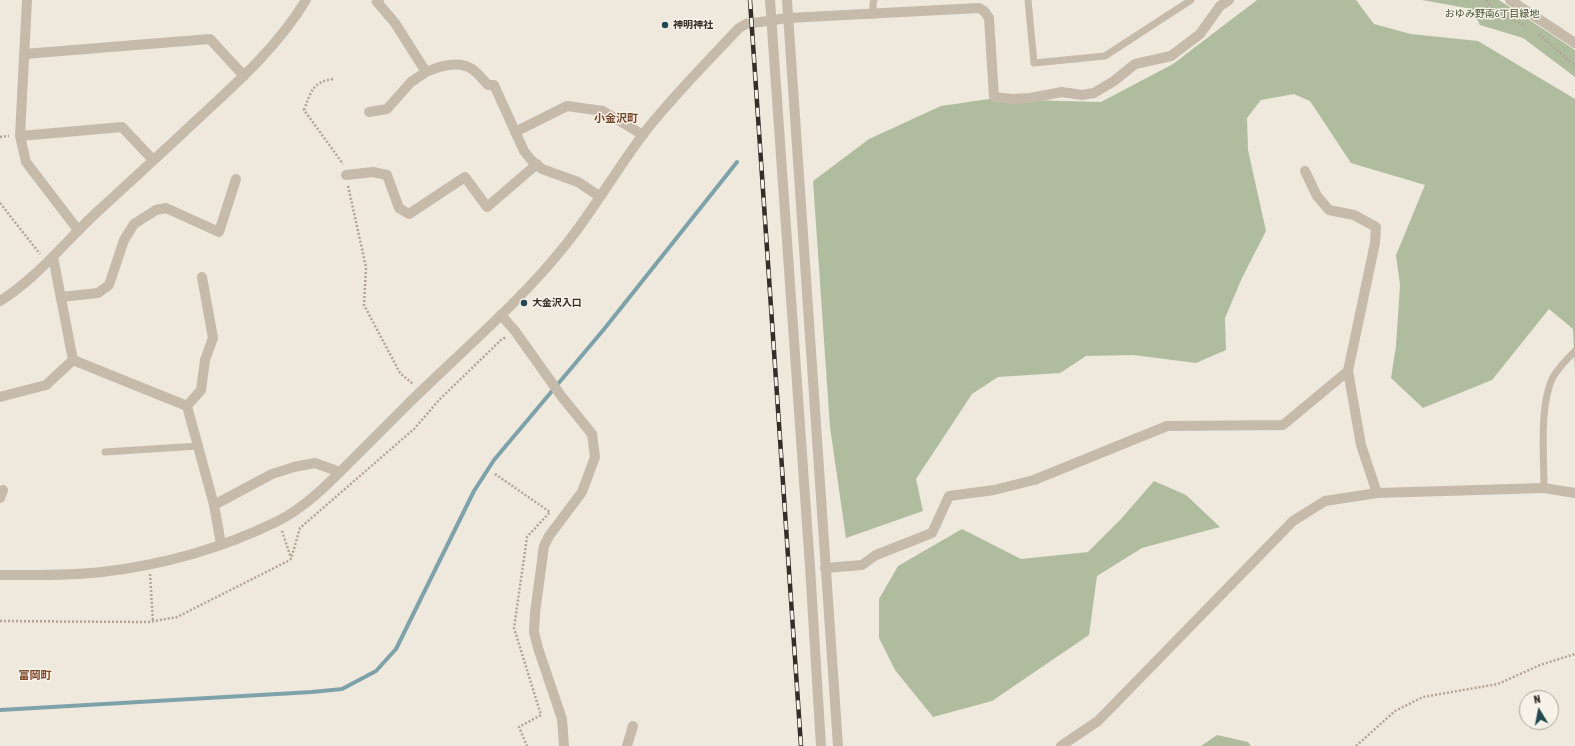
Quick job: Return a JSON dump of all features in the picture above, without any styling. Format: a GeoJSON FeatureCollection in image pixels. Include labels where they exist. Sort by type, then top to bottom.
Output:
{"type":"FeatureCollection","features":[{"type":"Feature","properties":{"kind":"street"},"geometry":{"type":"LineString","coordinates":[[27,0],[20,136],[26,162],[78,230]]}},
{"type":"Feature","properties":{"kind":"street"},"geometry":{"type":"LineString","coordinates":[[0,301],[14,292],[53,257],[78,230],[244,76],[278,39],[294,19],[306,0]]}},
{"type":"Feature","properties":{"kind":"street"},"geometry":{"type":"LineString","coordinates":[[379,0],[377,2],[395,23],[426,72]]}},
{"type":"Feature","properties":{"kind":"street"},"geometry":{"type":"LineString","coordinates":[[770,0],[810,567],[821,746]]}},
{"type":"Feature","properties":{"kind":"street"},"geometry":{"type":"LineString","coordinates":[[787,0],[838,746]]}},
{"type":"Feature","properties":{"kind":"street"},"geometry":{"type":"LineString","coordinates":[[0,575],[101,572],[150,564],[186,556],[252,533],[298,509],[322,490],[543,271],[568,242],[643,135],[686,85],[739,28],[746,24],[788,18],[979,8],[984,11],[989,18],[994,96],[1012,99],[1030,98],[1062,92],[1082,95],[1094,93],[1114,81],[1135,64],[1171,56],[1200,34],[1220,6],[1229,0]]}},
{"type":"Feature","properties":{"kind":"street"},"geometry":{"type":"LineString","coordinates":[[1510,0],[1521,3],[1575,43]]}},
{"type":"Feature","properties":{"kind":"street"},"geometry":{"type":"LineString","coordinates":[[24,54],[210,39],[244,76]]}},
{"type":"Feature","properties":{"kind":"street"},"geometry":{"type":"LineString","coordinates":[[369,112],[387,109],[411,82],[426,72],[448,65],[460,65],[472,69],[488,85],[494,85],[524,152],[542,168],[578,182],[599,196]]}},
{"type":"Feature","properties":{"kind":"street"},"geometry":{"type":"LineString","coordinates":[[515,132],[567,106],[603,111],[643,135]]}},
{"type":"Feature","properties":{"kind":"street"},"geometry":{"type":"LineString","coordinates":[[20,136],[122,128],[153,160]]}},
{"type":"Feature","properties":{"kind":"street"},"geometry":{"type":"LineString","coordinates":[[346,175],[373,172],[387,175],[399,208],[409,214],[465,177],[487,207],[537,164]]}},
{"type":"Feature","properties":{"kind":"street"},"geometry":{"type":"LineString","coordinates":[[1305,171],[1317,196],[1329,210],[1354,215],[1376,227],[1375,242],[1348,370],[1361,445],[1377,493]]}},
{"type":"Feature","properties":{"kind":"street"},"geometry":{"type":"LineString","coordinates":[[61,297],[98,292],[109,285],[124,240],[134,224],[156,210],[166,208],[219,232],[236,179]]}},
{"type":"Feature","properties":{"kind":"street"},"geometry":{"type":"LineString","coordinates":[[53,257],[73,360]]}},
{"type":"Feature","properties":{"kind":"street"},"geometry":{"type":"LineString","coordinates":[[187,406],[201,390],[205,360],[213,338],[202,277]]}},
{"type":"Feature","properties":{"kind":"street"},"geometry":{"type":"LineString","coordinates":[[501,314],[515,331],[562,397],[592,434],[595,457],[582,492],[549,536],[544,546],[535,613],[534,632],[562,719],[564,746]]}},
{"type":"Feature","properties":{"kind":"street"},"geometry":{"type":"LineString","coordinates":[[73,360],[187,406]]}},
{"type":"Feature","properties":{"kind":"street"},"geometry":{"type":"LineString","coordinates":[[0,398],[46,385],[73,360]]}},
{"type":"Feature","properties":{"kind":"street"},"geometry":{"type":"LineString","coordinates":[[825,568],[862,565],[876,555],[932,533],[949,496],[994,490],[1034,480],[1167,426],[1283,425],[1348,370]]}},
{"type":"Feature","properties":{"kind":"street"},"geometry":{"type":"LineString","coordinates":[[187,406],[214,505],[221,544]]}},
{"type":"Feature","properties":{"kind":"street"},"geometry":{"type":"LineString","coordinates":[[214,505],[272,474],[294,467],[315,463],[340,472]]}},
{"type":"Feature","properties":{"kind":"street"},"geometry":{"type":"LineString","coordinates":[[1062,746],[1098,722],[1293,521],[1325,501],[1377,493],[1544,488],[1575,493]]}},
{"type":"Feature","properties":{"kind":"street"},"geometry":{"type":"LineString","coordinates":[[627,746],[633,726]]}},
{"type":"Feature","properties":{"kind":"lane"},"geometry":{"type":"LineString","coordinates":[[873,14],[874,0]]}},
{"type":"Feature","properties":{"kind":"lane"},"geometry":{"type":"LineString","coordinates":[[1028,0],[1034,63],[1105,56],[1191,0]]}},
{"type":"Feature","properties":{"kind":"lane"},"geometry":{"type":"LineString","coordinates":[[1544,488],[1544,423],[1547,393],[1553,377],[1564,361],[1575,351]]}},
{"type":"Feature","properties":{"kind":"lane"},"geometry":{"type":"LineString","coordinates":[[106,452],[198,446]]}},
{"type":"Feature","properties":{"kind":"path"},"geometry":{"type":"LineString","coordinates":[[1486,0],[1491,8],[1502,17],[1530,28]]}},
{"type":"Feature","properties":{"kind":"path"},"geometry":{"type":"LineString","coordinates":[[1536,32],[1575,66]]}},
{"type":"Feature","properties":{"kind":"path"},"geometry":{"type":"LineString","coordinates":[[333,79],[321,81],[312,90],[304,110],[343,162],[366,266],[364,305],[400,374],[421,391]]}},
{"type":"Feature","properties":{"kind":"path"},"geometry":{"type":"LineString","coordinates":[[0,203],[41,254]]}},
{"type":"Feature","properties":{"kind":"path"},"geometry":{"type":"LineString","coordinates":[[279,520],[291,559]]}},
{"type":"Feature","properties":{"kind":"path"},"geometry":{"type":"LineString","coordinates":[[150,564],[153,622]]}},
{"type":"Feature","properties":{"kind":"path"},"geometry":{"type":"LineString","coordinates":[[1356,746],[1396,711],[1423,697],[1498,684],[1540,665],[1575,654]]}},
{"type":"Feature","properties":{"kind":"green space"},"geometry":{"type":"Polygon","coordinates":[[[1257,0],[1356,0],[1374,24],[1411,34],[1478,41],[1575,99],[1575,374],[1573,329],[1549,309],[1492,380],[1423,408],[1391,378],[1396,346],[1400,285],[1396,255],[1425,185],[1351,163],[1310,101],[1294,94],[1261,100],[1247,118],[1248,150],[1266,231],[1242,278],[1225,318],[1226,350],[1196,363],[1133,355],[1086,356],[1060,373],[998,377],[972,394],[916,479],[923,511],[846,538],[830,427],[813,181],[869,139],[941,106],[989,99],[1101,102],[1173,64],[1257,0]]]}},
{"type":"Feature","properties":{"kind":"green space","name":"おゆみ野南6丁目緑地"},"geometry":{"type":"Polygon","coordinates":[[[1422,0],[1499,0],[1575,50],[1575,77],[1523,38],[1480,25],[1472,9],[1422,0]]]}},
{"type":"Feature","properties":{"kind":"green space"},"geometry":{"type":"Polygon","coordinates":[[[1154,481],[1186,495],[1220,527],[1142,548],[1097,576],[1089,635],[992,701],[933,717],[895,670],[879,638],[879,599],[898,566],[962,529],[1021,559],[1088,552],[1120,520],[1154,481]]]}},
{"type":"Feature","properties":{"kind":"green space"},"geometry":{"type":"Polygon","coordinates":[[[1217,735],[1248,742],[1251,746],[1201,746],[1217,735]]]}},
{"type":"Feature","properties":{"kind":"waterway"},"geometry":{"type":"LineString","coordinates":[[0,710],[342,689],[376,671],[396,649],[474,491],[494,460],[605,328],[737,162]]}},
{"type":"Feature","properties":{"kind":"railway"},"geometry":{"type":"LineString","coordinates":[[750,0],[801,746]]}},
{"type":"Feature","properties":{"kind":"place","name":"神明神社"},"geometry":{"type":"Point","coordinates":[665,25]}},
{"type":"Feature","properties":{"kind":"place","name":"大金沢入口"},"geometry":{"type":"Point","coordinates":[524,303]}},
{"type":"Feature","properties":{"kind":"district","name":"小金沢町"},"geometry":{"type":"Point","coordinates":[616,119]}},
{"type":"Feature","properties":{"kind":"district","name":"富岡町"},"geometry":{"type":"Point","coordinates":[35,676]}}]}
